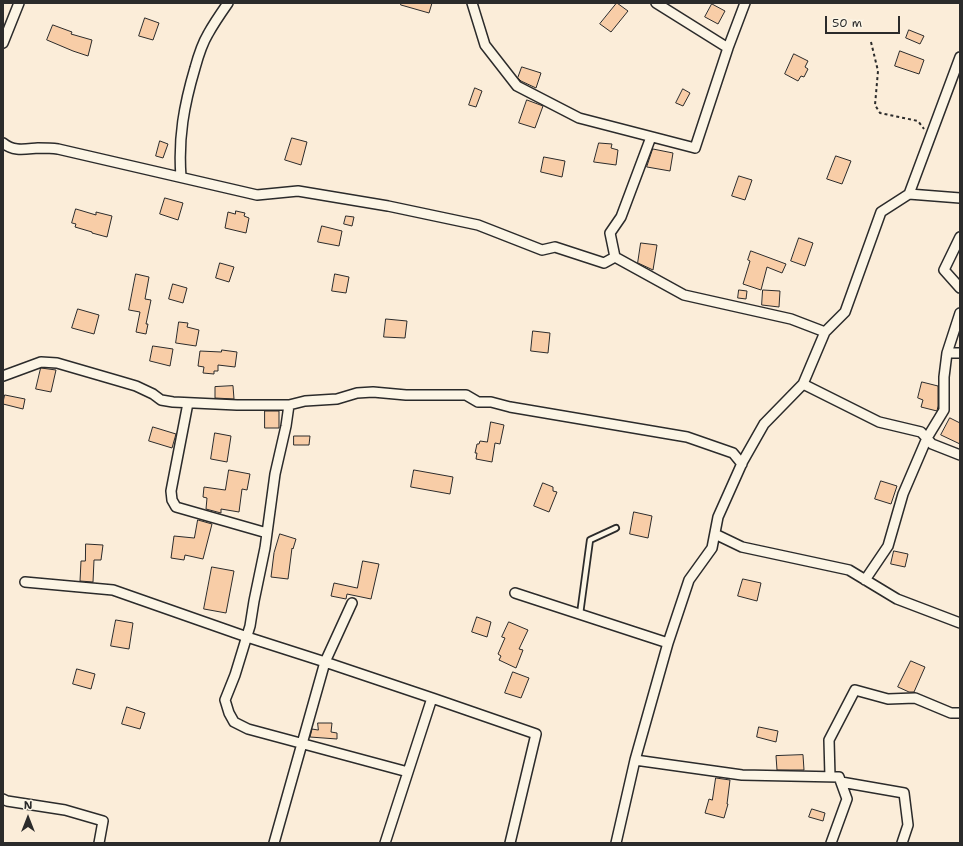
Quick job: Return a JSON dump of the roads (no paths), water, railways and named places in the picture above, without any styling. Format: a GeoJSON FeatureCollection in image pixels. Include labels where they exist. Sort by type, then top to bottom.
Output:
{"type":"FeatureCollection","features":[{"type":"Feature","properties":{"kind":"street"},"geometry":{"type":"LineString","coordinates":[[3,43],[18,3]]}},
{"type":"Feature","properties":{"kind":"street"},"geometry":{"type":"LineString","coordinates":[[181,177],[180,160],[186,97],[197,59],[207,34],[228,3]]}},
{"type":"Feature","properties":{"kind":"street"},"geometry":{"type":"LineString","coordinates":[[472,3],[485,45],[516,86],[579,118],[695,148],[728,48],[745,3]]}},
{"type":"Feature","properties":{"kind":"street"},"geometry":{"type":"LineString","coordinates":[[656,3],[728,48]]}},
{"type":"Feature","properties":{"kind":"street"},"geometry":{"type":"LineString","coordinates":[[616,843],[635,760],[668,643],[689,580],[712,548],[718,517],[742,464],[764,424],[803,384],[825,332],[844,312],[882,212],[909,194],[960,59]]}},
{"type":"Feature","properties":{"kind":"street"},"geometry":{"type":"LineString","coordinates":[[614,258],[610,233],[621,217],[651,136]]}},
{"type":"Feature","properties":{"kind":"street"},"geometry":{"type":"LineString","coordinates":[[3,144],[19,151],[39,148],[58,149],[258,194],[298,191],[388,206],[478,225],[542,250],[555,247],[604,264],[614,258]]}},
{"type":"Feature","properties":{"kind":"street"},"geometry":{"type":"LineString","coordinates":[[909,194],[960,198]]}},
{"type":"Feature","properties":{"kind":"street"},"geometry":{"type":"LineString","coordinates":[[960,237],[944,270],[960,288]]}},
{"type":"Feature","properties":{"kind":"street"},"geometry":{"type":"LineString","coordinates":[[614,258],[684,295],[791,319],[825,332]]}},
{"type":"Feature","properties":{"kind":"street"},"geometry":{"type":"LineString","coordinates":[[866,580],[888,546],[903,494],[926,438],[944,410],[944,378],[947,353],[960,313]]}},
{"type":"Feature","properties":{"kind":"street"},"geometry":{"type":"LineString","coordinates":[[947,353],[960,353]]}},
{"type":"Feature","properties":{"kind":"street"},"geometry":{"type":"LineString","coordinates":[[3,376],[41,362],[57,363],[136,386],[162,400],[237,406],[289,405],[305,401],[337,399],[357,393],[373,392],[406,395],[466,395],[478,402],[491,402],[687,437],[733,453],[742,464]]}},
{"type":"Feature","properties":{"kind":"street"},"geometry":{"type":"LineString","coordinates":[[803,384],[878,422],[921,432],[932,444],[960,455]]}},
{"type":"Feature","properties":{"kind":"street"},"geometry":{"type":"LineString","coordinates":[[188,403],[171,491],[172,500],[176,507],[267,533]]}},
{"type":"Feature","properties":{"kind":"street"},"geometry":{"type":"LineString","coordinates":[[289,405],[286,426],[275,474],[265,548],[247,637],[225,700],[229,713],[234,722],[248,729],[408,772]]}},
{"type":"Feature","properties":{"kind":"street"},"geometry":{"type":"LineString","coordinates":[[715,534],[742,546],[849,570],[897,599],[960,623]]}},
{"type":"Feature","properties":{"kind":"street"},"geometry":{"type":"LineString","coordinates":[[24,582],[113,590],[247,637],[536,734],[510,843]]}},
{"type":"Feature","properties":{"kind":"street"},"geometry":{"type":"LineString","coordinates":[[515,593],[668,643]]}},
{"type":"Feature","properties":{"kind":"street"},"geometry":{"type":"LineString","coordinates":[[274,843],[325,662],[352,603]]}},
{"type":"Feature","properties":{"kind":"street"},"geometry":{"type":"LineString","coordinates":[[830,777],[829,740],[855,690],[888,699],[915,698],[951,713],[960,713]]}},
{"type":"Feature","properties":{"kind":"street"},"geometry":{"type":"LineString","coordinates":[[385,843],[432,698]]}},
{"type":"Feature","properties":{"kind":"street"},"geometry":{"type":"LineString","coordinates":[[635,760],[742,775],[839,777],[847,799],[831,843]]}},
{"type":"Feature","properties":{"kind":"street"},"geometry":{"type":"LineString","coordinates":[[841,782],[904,793],[908,825],[902,843]]}},
{"type":"Feature","properties":{"kind":"street"},"geometry":{"type":"LineString","coordinates":[[3,799],[7,801],[65,810],[103,821],[99,843]]}},
{"type":"Feature","properties":{"kind":"lane"},"geometry":{"type":"LineString","coordinates":[[580,614],[590,540],[616,528]]}}]}
